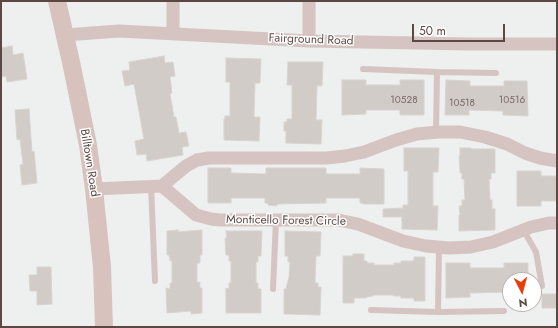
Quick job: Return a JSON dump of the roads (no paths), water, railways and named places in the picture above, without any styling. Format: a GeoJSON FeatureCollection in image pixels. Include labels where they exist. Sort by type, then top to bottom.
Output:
{"type":"FeatureCollection","features":[{"type":"Feature","properties":{"kind":"main road","name":"Billtown Road"},"geometry":{"type":"LineString","coordinates":[[57,1],[88,145],[102,267],[104,327]]}},
{"type":"Feature","properties":{"kind":"street"},"geometry":{"type":"LineString","coordinates":[[172,34],[173,1]]}},
{"type":"Feature","properties":{"kind":"street"},"geometry":{"type":"LineString","coordinates":[[309,1],[309,41]]}},
{"type":"Feature","properties":{"kind":"street","name":"Fairground Road"},"geometry":{"type":"LineString","coordinates":[[65,34],[119,31],[309,41],[557,44]]}},
{"type":"Feature","properties":{"kind":"street"},"geometry":{"type":"LineString","coordinates":[[94,189],[156,186],[197,160],[209,158],[327,158],[345,156],[364,152],[417,134],[436,132],[460,132],[485,136],[507,144],[525,153],[540,158],[557,161]]}},
{"type":"Feature","properties":{"kind":"street","name":"Monticello Forest Circle"},"geometry":{"type":"LineString","coordinates":[[156,186],[196,215],[211,219],[338,220],[358,224],[403,241],[426,246],[449,248],[471,247],[493,242],[537,226],[557,223]]}},
{"type":"Feature","properties":{"kind":"lane"},"geometry":{"type":"LineString","coordinates":[[363,69],[496,73]]}},
{"type":"Feature","properties":{"kind":"lane"},"geometry":{"type":"LineString","coordinates":[[436,132],[437,72]]}},
{"type":"Feature","properties":{"kind":"lane"},"geometry":{"type":"LineString","coordinates":[[155,281],[156,186]]}},
{"type":"Feature","properties":{"kind":"lane"},"geometry":{"type":"LineString","coordinates":[[273,289],[276,220]]}},
{"type":"Feature","properties":{"kind":"lane"},"geometry":{"type":"LineString","coordinates":[[524,230],[536,252],[540,272]]}},
{"type":"Feature","properties":{"kind":"lane"},"geometry":{"type":"LineString","coordinates":[[438,312],[439,247]]}},
{"type":"Feature","properties":{"kind":"lane"},"geometry":{"type":"LineString","coordinates":[[371,310],[438,312],[502,311]]}}]}
